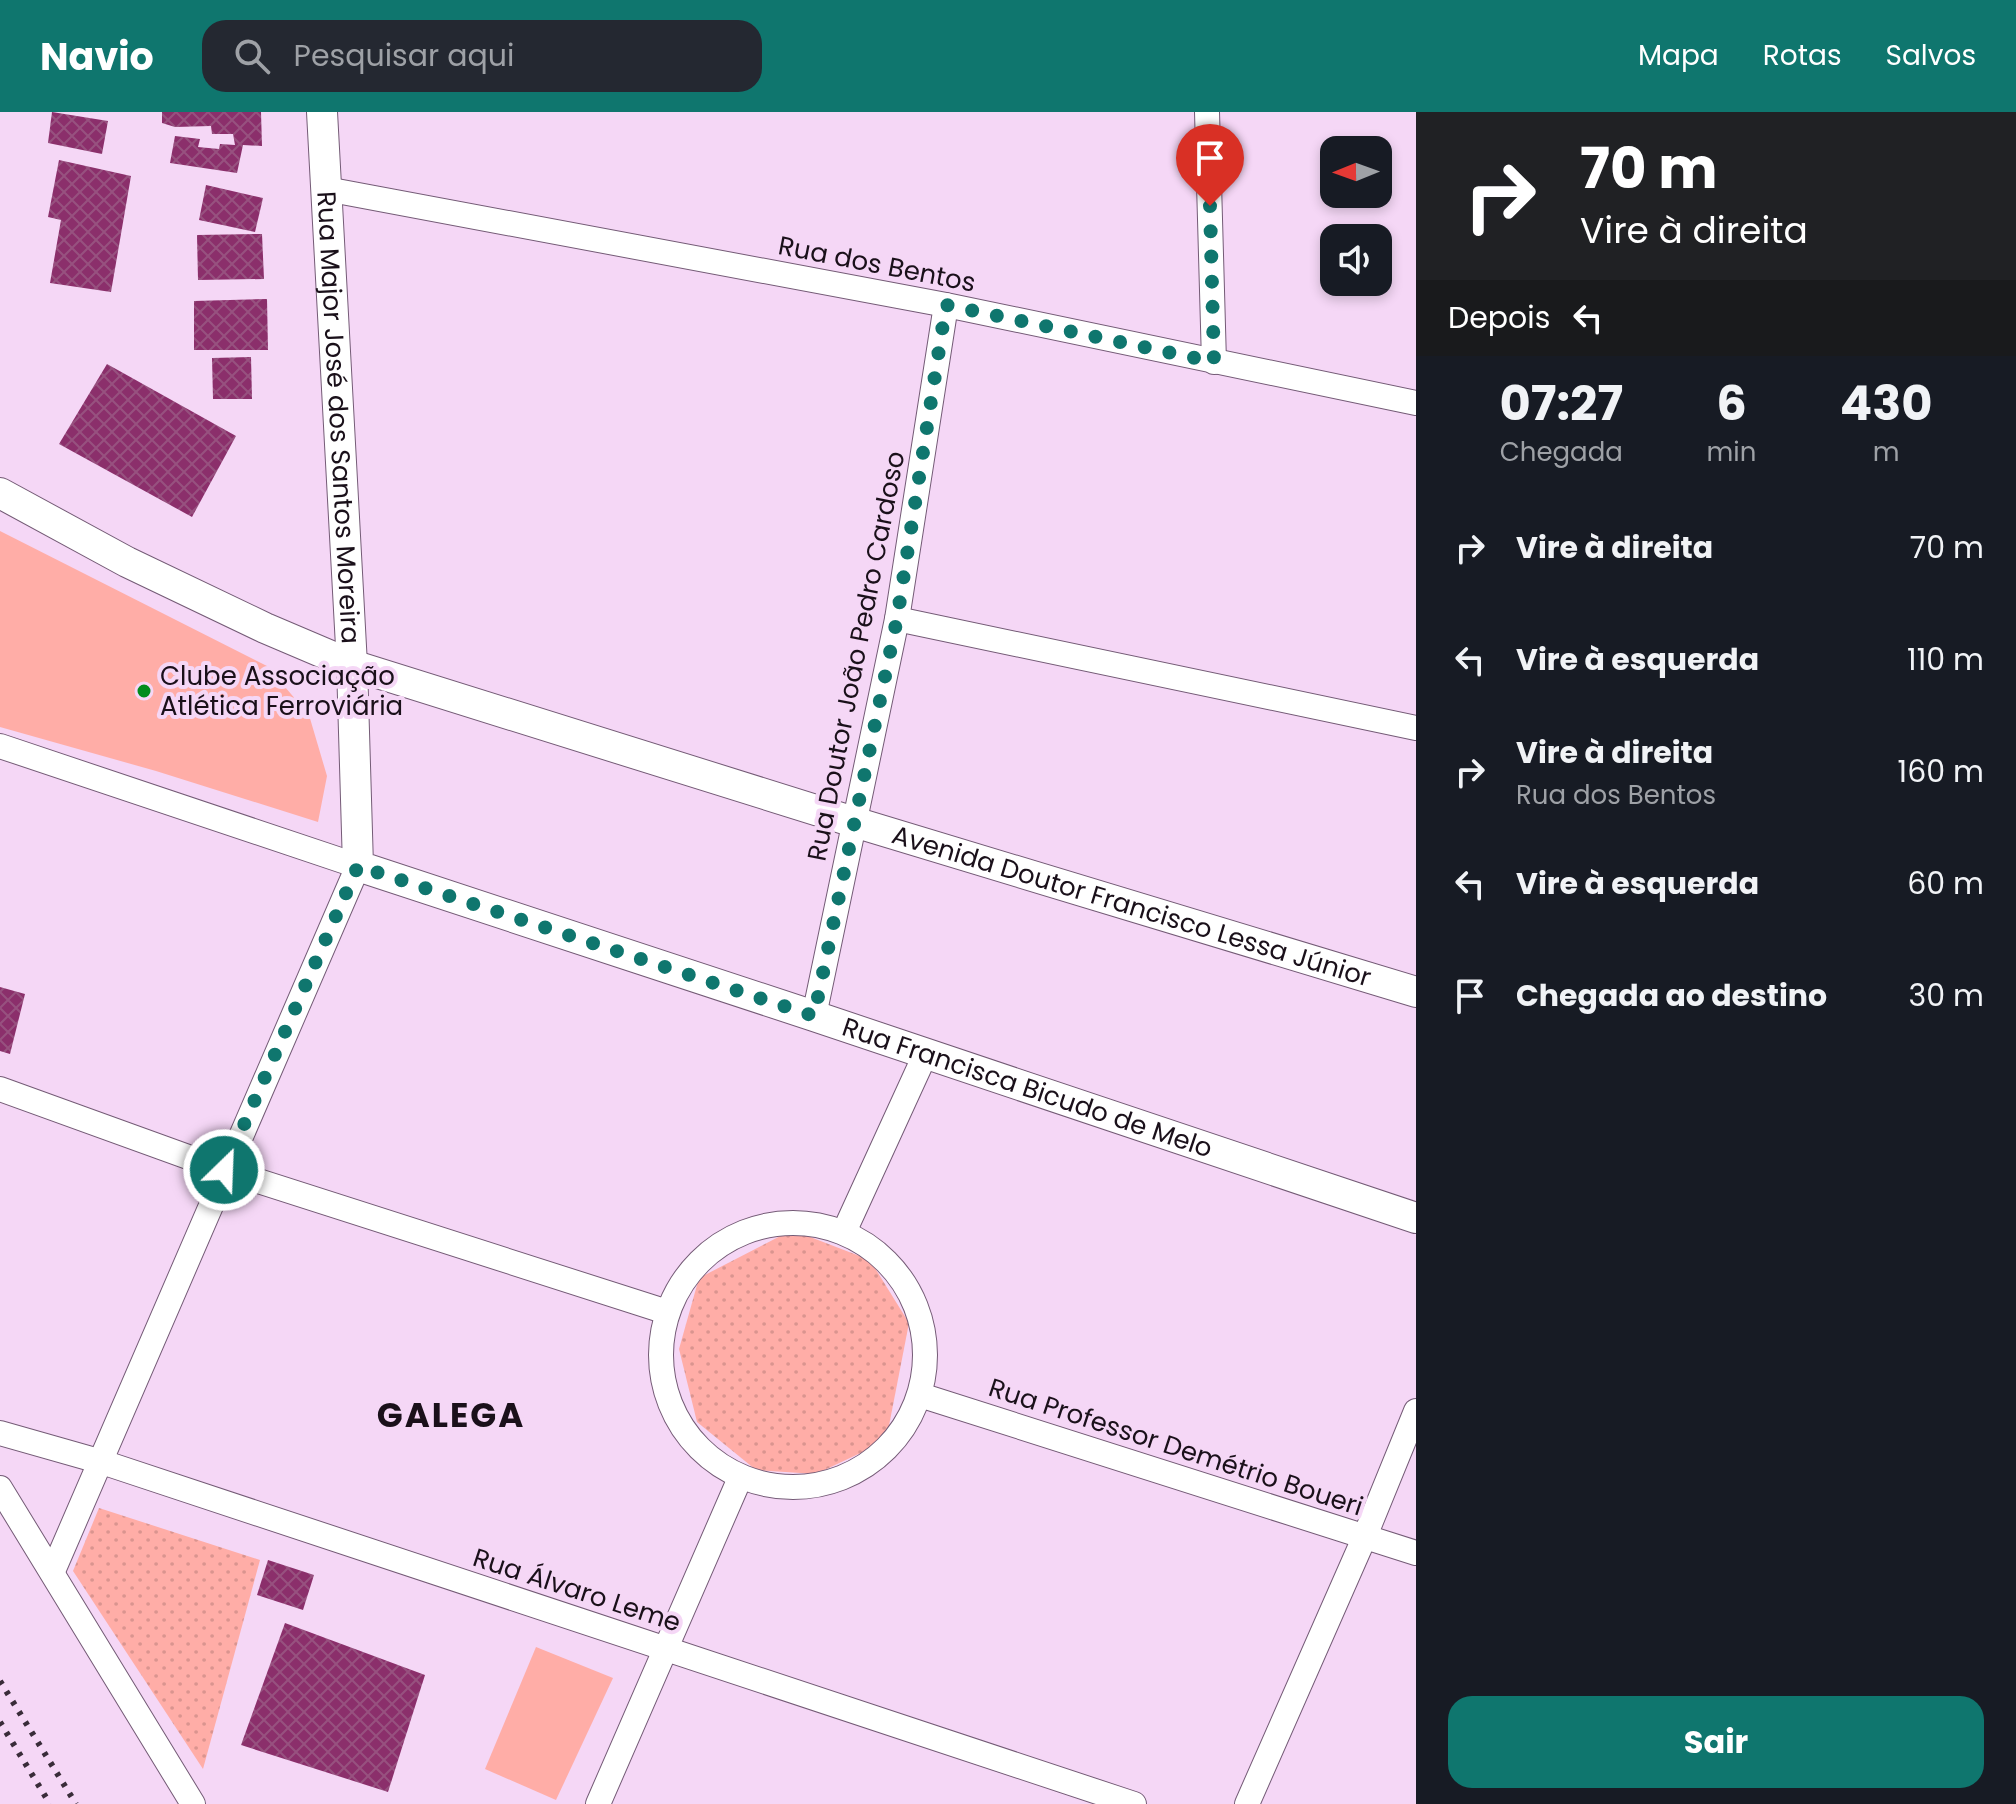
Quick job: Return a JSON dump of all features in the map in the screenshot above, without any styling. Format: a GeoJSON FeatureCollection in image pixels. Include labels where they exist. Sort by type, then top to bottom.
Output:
{"type":"FeatureCollection","features":[{"type":"Feature","properties":{"kind":"street","name":"Rua Major José dos Santos Moreira"},"geometry":{"type":"LineString","coordinates":[[322,112],[352,665],[358,866]]}},
{"type":"Feature","properties":{"kind":"street"},"geometry":{"type":"LineString","coordinates":[[1207,112],[1214,362]]}},
{"type":"Feature","properties":{"kind":"street","name":"Rua dos Bentos"},"geometry":{"type":"LineString","coordinates":[[326,189],[946,305],[1416,403]]}},
{"type":"Feature","properties":{"kind":"street","name":"Rua Doutor João Pedro Cardoso"},"geometry":{"type":"LineString","coordinates":[[814,1016],[897,619],[946,305]]}},
{"type":"Feature","properties":{"kind":"street","name":"Avenida Doutor Francisco Lessa Júnior"},"geometry":{"type":"LineString","coordinates":[[0,493],[127,562],[265,628],[352,665],[854,822],[1416,992]]}},
{"type":"Feature","properties":{"kind":"street"},"geometry":{"type":"LineString","coordinates":[[897,619],[1416,728]]}},
{"type":"Feature","properties":{"kind":"street","name":"Rua Francisca Bicudo de Melo"},"geometry":{"type":"LineString","coordinates":[[0,746],[1416,1218]]}},
{"type":"Feature","properties":{"kind":"street"},"geometry":{"type":"LineString","coordinates":[[53,1571],[358,866]]}},
{"type":"Feature","properties":{"kind":"street"},"geometry":{"type":"LineString","coordinates":[[844,1232],[925,1055]]}},
{"type":"Feature","properties":{"kind":"street"},"geometry":{"type":"LineString","coordinates":[[0,1089],[224,1170],[667,1312]]}},
{"type":"Feature","properties":{"kind":"street"},"geometry":{"type":"LineString","coordinates":[[791,1222],[844,1232],[885,1259],[913,1299],[925,1346],[920,1395],[893,1443],[848,1476],[795,1489],[740,1478],[699,1450],[671,1409],[660,1361],[667,1312],[694,1265],[738,1234],[791,1222]]}},
{"type":"Feature","properties":{"kind":"street","name":"Rua Professor Demétrio Boueri"},"geometry":{"type":"LineString","coordinates":[[920,1395],[1416,1553]]}},
{"type":"Feature","properties":{"kind":"street"},"geometry":{"type":"LineString","coordinates":[[1247,1804],[1365,1536],[1416,1411]]}},
{"type":"Feature","properties":{"kind":"street","name":"Rua Álvaro Leme"},"geometry":{"type":"LineString","coordinates":[[0,1433],[102,1462],[1134,1804]]}},
{"type":"Feature","properties":{"kind":"street"},"geometry":{"type":"LineString","coordinates":[[598,1804],[740,1478]]}},
{"type":"Feature","properties":{"kind":"street"},"geometry":{"type":"LineString","coordinates":[[0,1488],[193,1804]]}},
{"type":"Feature","properties":{"kind":"shaded area","name":"Clube Associação Atlética Ferroviária"},"geometry":{"type":"Polygon","coordinates":[[[0,531],[267,666],[309,715],[327,776],[318,822],[156,771],[0,727],[0,531]]]}},
{"type":"Feature","properties":{"kind":"shaded area"},"geometry":{"type":"Polygon","coordinates":[[[792,1230],[870,1260],[909,1323],[886,1441],[816,1474],[756,1470],[697,1422],[679,1349],[699,1278],[792,1230]]]}},
{"type":"Feature","properties":{"kind":"shaded area"},"geometry":{"type":"Polygon","coordinates":[[[99,1508],[260,1560],[203,1769],[73,1571],[99,1508]]]}},
{"type":"Feature","properties":{"kind":"shaded area"},"geometry":{"type":"Polygon","coordinates":[[[536,1647],[613,1678],[556,1800],[485,1769],[536,1647]]]}},
{"type":"Feature","properties":{"kind":"building"},"geometry":{"type":"Polygon","coordinates":[[[52,112],[108,121],[102,154],[48,143],[52,112]]]}},
{"type":"Feature","properties":{"kind":"building"},"geometry":{"type":"Polygon","coordinates":[[[162,112],[261,112],[262,146],[243,145],[237,173],[170,163],[175,136],[200,139],[198,147],[219,149],[220,144],[235,145],[233,134],[212,134],[211,126],[175,127],[162,123],[162,112]]]}},
{"type":"Feature","properties":{"kind":"building"},"geometry":{"type":"Polygon","coordinates":[[[59,160],[131,176],[111,292],[50,283],[61,220],[48,217],[59,160]]]}},
{"type":"Feature","properties":{"kind":"building"},"geometry":{"type":"Polygon","coordinates":[[[206,185],[263,198],[255,232],[199,220],[206,185]]]}},
{"type":"Feature","properties":{"kind":"building"},"geometry":{"type":"Polygon","coordinates":[[[262,234],[264,279],[198,280],[197,235],[262,234]]]}},
{"type":"Feature","properties":{"kind":"building"},"geometry":{"type":"Polygon","coordinates":[[[267,299],[268,350],[194,350],[194,301],[267,299]]]}},
{"type":"Feature","properties":{"kind":"building"},"geometry":{"type":"Polygon","coordinates":[[[251,357],[252,399],[213,399],[212,358],[251,357]]]}},
{"type":"Feature","properties":{"kind":"building"},"geometry":{"type":"Polygon","coordinates":[[[107,364],[236,436],[192,517],[59,444],[107,364]]]}},
{"type":"Feature","properties":{"kind":"building"},"geometry":{"type":"Polygon","coordinates":[[[0,987],[25,994],[10,1054],[0,1051],[0,987]]]}},
{"type":"Feature","properties":{"kind":"building"},"geometry":{"type":"Polygon","coordinates":[[[268,1560],[314,1575],[303,1610],[257,1595],[268,1560]]]}},
{"type":"Feature","properties":{"kind":"building"},"geometry":{"type":"Polygon","coordinates":[[[285,1623],[425,1675],[388,1792],[241,1745],[285,1623]]]}},
{"type":"Feature","properties":{"kind":"railway"},"geometry":{"type":"LineString","coordinates":[[0,1681],[76,1804]]}},
{"type":"Feature","properties":{"kind":"railway"},"geometry":{"type":"LineString","coordinates":[[0,1722],[50,1804]]}},
{"type":"Feature","properties":{"kind":"place","name":"Clube Associação Atlética Ferroviária"},"geometry":{"type":"Point","coordinates":[144,691]}},
{"type":"Feature","properties":{"kind":"district","name":"GALEGA"},"geometry":{"type":"Point","coordinates":[451,1415]}},
{"type":"Feature","properties":{"kind":"route"},"geometry":{"type":"LineString","coordinates":[[224,1170],[358,866],[814,1016],[897,619],[946,305],[1214,362],[1210,206]]}}]}
